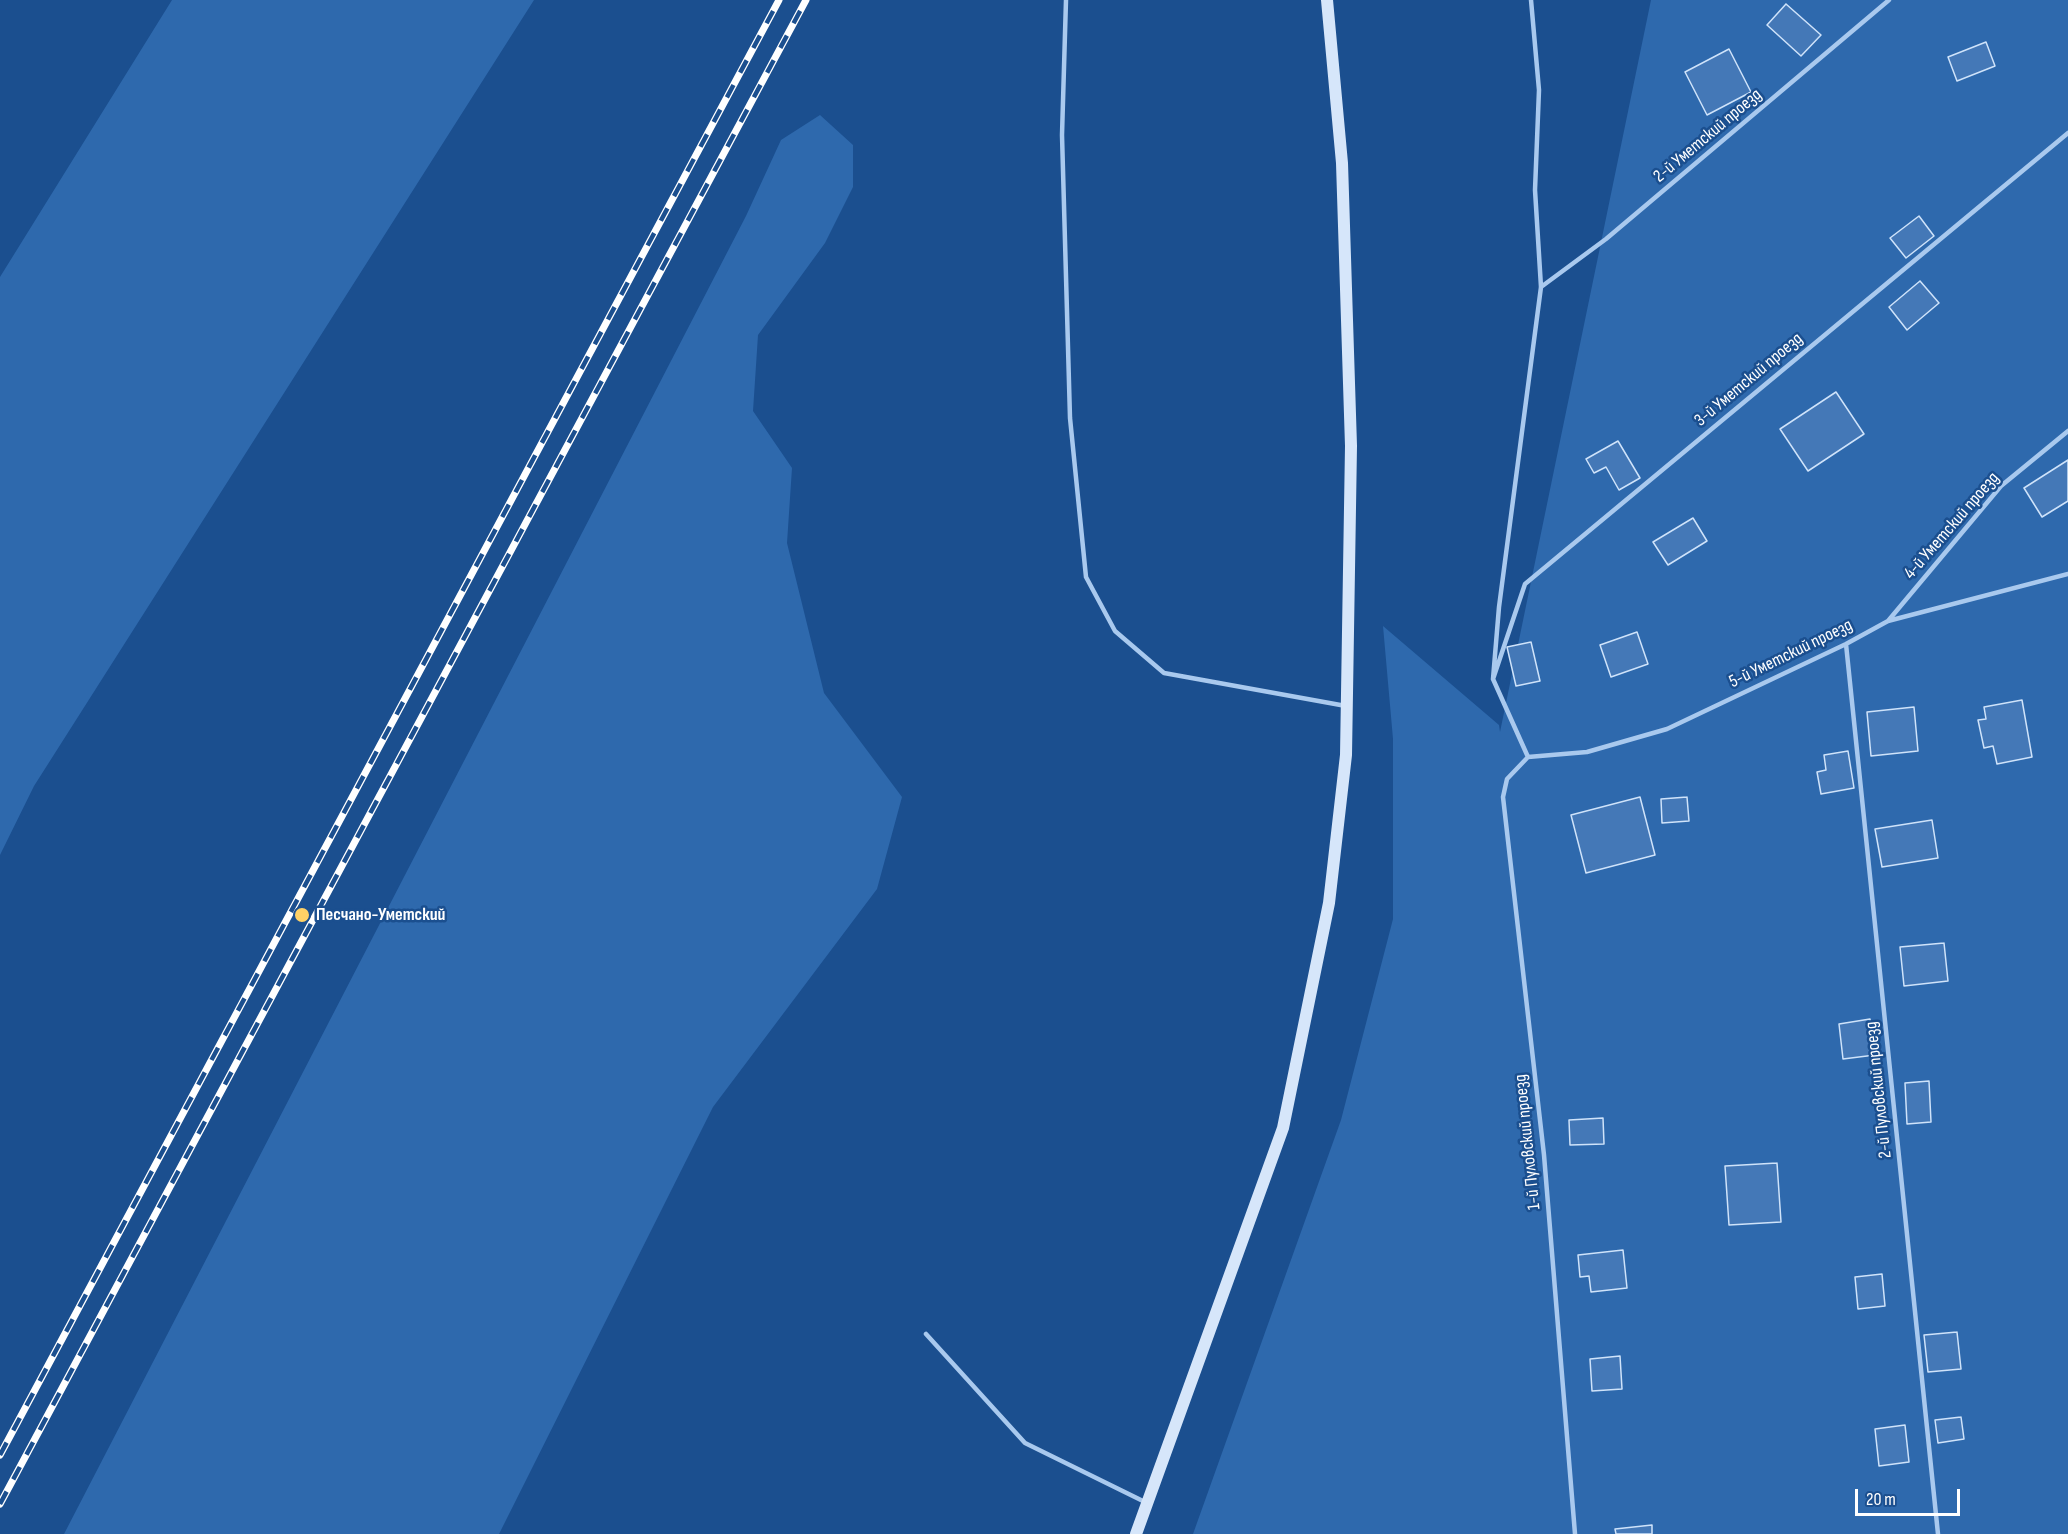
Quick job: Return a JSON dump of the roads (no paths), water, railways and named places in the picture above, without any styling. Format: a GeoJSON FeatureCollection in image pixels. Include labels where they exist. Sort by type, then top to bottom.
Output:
{"type":"FeatureCollection","features":[{"type":"Feature","properties":{"kind":"main road"},"geometry":{"type":"LineString","coordinates":[[1136,1534],[1283,1128],[1329,903],[1346,755],[1351,446],[1342,163],[1327,0]]}},
{"type":"Feature","properties":{"kind":"lane"},"geometry":{"type":"LineString","coordinates":[[1066,0],[1062,135],[1070,418],[1086,577],[1115,631],[1164,673],[1347,707]]}},
{"type":"Feature","properties":{"kind":"lane"},"geometry":{"type":"LineString","coordinates":[[1528,757],[1493,679],[1499,607],[1541,287],[1535,190],[1539,90],[1532,0]]}},
{"type":"Feature","properties":{"kind":"lane","name":"2-й Уметский проезд"},"geometry":{"type":"LineString","coordinates":[[1541,287],[1606,239],[1888,0]]}},
{"type":"Feature","properties":{"kind":"lane","name":"3-й Уметский проезд"},"geometry":{"type":"LineString","coordinates":[[1493,679],[1525,584],[2068,133]]}},
{"type":"Feature","properties":{"kind":"lane","name":"4-й Уметский проезд"},"geometry":{"type":"LineString","coordinates":[[1888,621],[2001,486],[2068,431]]}},
{"type":"Feature","properties":{"kind":"lane","name":"5-й Уметский проезд"},"geometry":{"type":"LineString","coordinates":[[1528,757],[1587,753],[1667,729],[1888,621],[2068,574]]}},
{"type":"Feature","properties":{"kind":"lane","name":"2-й Пуловский проезд"},"geometry":{"type":"LineString","coordinates":[[1845,644],[1938,1534]]}},
{"type":"Feature","properties":{"kind":"lane","name":"1-й Пуловский проезд"},"geometry":{"type":"LineString","coordinates":[[1528,757],[1507,779],[1503,797],[1544,1155],[1575,1534]]}},
{"type":"Feature","properties":{"kind":"lane"},"geometry":{"type":"LineString","coordinates":[[926,1334],[1025,1443],[1147,1503]]}},
{"type":"Feature","properties":{"kind":"railway"},"geometry":{"type":"LineString","coordinates":[[0,1455],[779,0]]}},
{"type":"Feature","properties":{"kind":"railway"},"geometry":{"type":"LineString","coordinates":[[0,1504],[806,0]]}},
{"type":"Feature","properties":{"kind":"place","name":"Песчано-Уметский"},"geometry":{"type":"Point","coordinates":[302,915]}}]}
